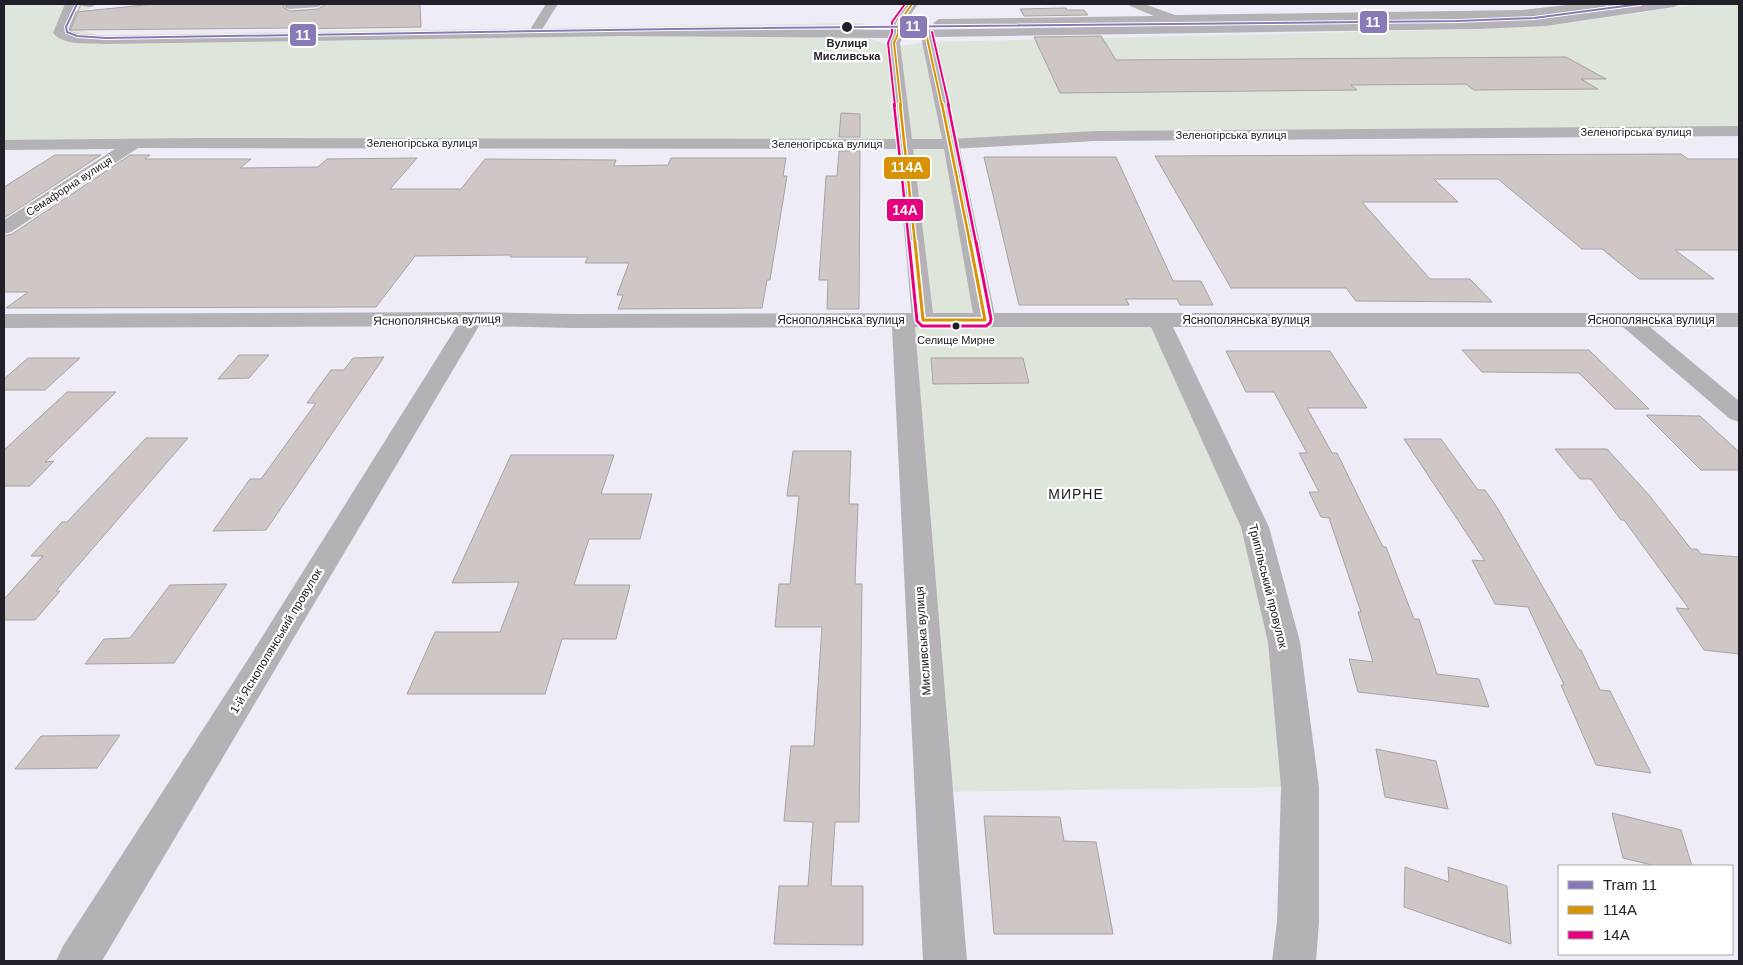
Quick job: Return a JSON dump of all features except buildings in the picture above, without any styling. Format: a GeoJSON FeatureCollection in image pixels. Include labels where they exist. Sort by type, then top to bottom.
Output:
{"type":"FeatureCollection","features":[{"type":"Feature","properties":{"kind":"main road"},"geometry":{"type":"LineString","coordinates":[[71,4],[59,32],[62,36],[83,40],[785,29],[875,34],[897,33]]}},
{"type":"Feature","properties":{"kind":"main road"},"geometry":{"type":"LineString","coordinates":[[897,33],[912,4]]}},
{"type":"Feature","properties":{"kind":"main road"},"geometry":{"type":"LineString","coordinates":[[76,28],[80,32],[97,35],[537,28],[785,29],[897,33],[1338,28],[1497,25],[1575,19],[1674,4]]}},
{"type":"Feature","properties":{"kind":"main road","name":"Мисливська вулиця"},"geometry":{"type":"LineString","coordinates":[[897,33],[906,144],[913,320]]}},
{"type":"Feature","properties":{"kind":"main road"},"geometry":{"type":"LineString","coordinates":[[926,33],[951,144],[985,320]]}},
{"type":"Feature","properties":{"kind":"main road","name":"Зеленогірська вулиця"},"geometry":{"type":"LineString","coordinates":[[906,144],[951,144]]}},
{"type":"Feature","properties":{"kind":"main road","name":"Яснополянська вулиця"},"geometry":{"type":"LineString","coordinates":[[913,320],[985,320]]}},
{"type":"Feature","properties":{"kind":"street"},"geometry":{"type":"LineString","coordinates":[[84,7],[91,4]]}},
{"type":"Feature","properties":{"kind":"street"},"geometry":{"type":"LineString","coordinates":[[290,6],[318,4]]}},
{"type":"Feature","properties":{"kind":"street"},"geometry":{"type":"LineString","coordinates":[[537,28],[552,4]]}},
{"type":"Feature","properties":{"kind":"street"},"geometry":{"type":"LineString","coordinates":[[1134,4],[1174,19]]}},
{"type":"Feature","properties":{"kind":"street"},"geometry":{"type":"LineString","coordinates":[[1435,4],[1497,25]]}},
{"type":"Feature","properties":{"kind":"street"},"geometry":{"type":"LineString","coordinates":[[939,22],[1522,14],[1592,4]]}},
{"type":"Feature","properties":{"kind":"street"},"geometry":{"type":"LineString","coordinates":[[1288,6],[1320,17],[1338,28]]}},
{"type":"Feature","properties":{"kind":"street","name":"Зеленогірська вулиця"},"geometry":{"type":"LineString","coordinates":[[951,144],[1095,136],[1735,134]]}},
{"type":"Feature","properties":{"kind":"street","name":"Зеленогірська вулиця"},"geometry":{"type":"LineString","coordinates":[[4,145],[135,143],[906,144]]}},
{"type":"Feature","properties":{"kind":"street","name":"Семафорна вулиця"},"geometry":{"type":"LineString","coordinates":[[4,228],[135,143]]}},
{"type":"Feature","properties":{"kind":"street","name":"1-й Яснополянський провулок"},"geometry":{"type":"LineString","coordinates":[[78,961],[259,670],[472,319]]}},
{"type":"Feature","properties":{"kind":"street","name":"Яснополянська вулиця"},"geometry":{"type":"LineString","coordinates":[[4,321],[913,320]]}},
{"type":"Feature","properties":{"kind":"street","name":"Мисливська вулиця"},"geometry":{"type":"LineString","coordinates":[[913,320],[945,961]]}},
{"type":"Feature","properties":{"kind":"street","name":"Яснополянська вулиця"},"geometry":{"type":"LineString","coordinates":[[985,320],[1739,320]]}},
{"type":"Feature","properties":{"kind":"street","name":"Трипільський провулок"},"geometry":{"type":"LineString","coordinates":[[1159,320],[1255,527],[1284,642],[1300,786],[1298,922],[1294,961]]}},
{"type":"Feature","properties":{"kind":"street"},"geometry":{"type":"LineString","coordinates":[[1629,320],[1739,414]]}},
{"type":"Feature","properties":{"kind":"shaded area"},"geometry":{"type":"Polygon","coordinates":[[[4,4],[92,4],[81,27],[85,31],[97,35],[865,23],[862,36],[895,47],[927,42],[1488,29],[1555,25],[1700,4],[1739,4],[1739,131],[1095,136],[951,144],[985,320],[1159,320],[1255,527],[1300,787],[933,792],[903,320],[922,320],[905,144],[4,145],[4,4]]]}},
{"type":"Feature","properties":{"kind":"tram line","name":"11"},"geometry":{"type":"LineString","coordinates":[[77,4],[66,27],[67,32],[77,36],[106,38],[673,29],[1457,21],[1534,18],[1640,4]]}},
{"type":"Feature","properties":{"kind":"tram line"},"geometry":{"type":"LineString","coordinates":[[81,4],[70,31],[77,34],[110,37],[1452,19],[1529,16],[1624,4]]}},
{"type":"Feature","properties":{"kind":"transit line","name":"14А"},"geometry":{"type":"LineString","coordinates":[[905,4],[892,22],[892,33],[888,43],[917,321],[922,326],[986,326],[990,323],[991,319],[957,143],[932,32]]}},
{"type":"Feature","properties":{"kind":"transit line","name":"114А"},"geometry":{"type":"LineString","coordinates":[[912,4],[898,24],[898,34],[894,43],[923,320],[985,320],[951,144],[926,33]]}},
{"type":"Feature","properties":{"kind":"place","name":"Вулиця Мисливська"},"geometry":{"type":"Point","coordinates":[847,27]}},
{"type":"Feature","properties":{"kind":"place","name":"Селище Мирне"},"geometry":{"type":"Point","coordinates":[956,326]}},
{"type":"Feature","properties":{"kind":"district","name":"МИРНЕ"},"geometry":{"type":"Point","coordinates":[1076,494]}}]}
